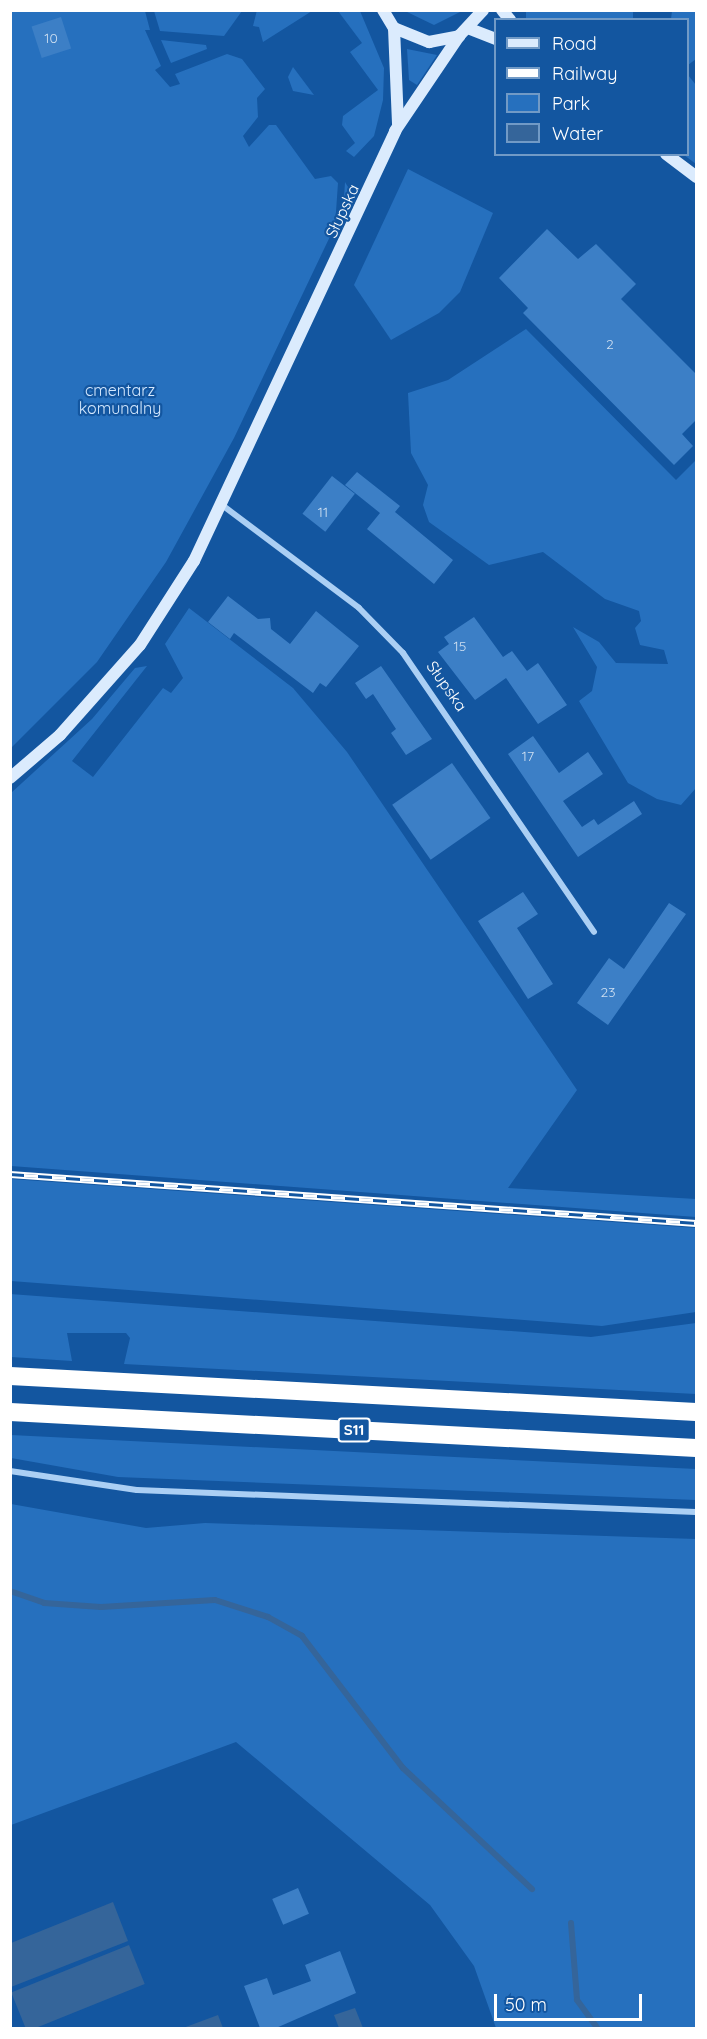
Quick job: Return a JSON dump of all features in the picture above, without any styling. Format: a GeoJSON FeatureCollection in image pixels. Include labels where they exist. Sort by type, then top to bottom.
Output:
{"type":"FeatureCollection","features":[{"type":"Feature","properties":{"kind":"highway","name":"S11"},"geometry":{"type":"LineString","coordinates":[[10,1376],[696,1412]]}},
{"type":"Feature","properties":{"kind":"highway","name":"S11"},"geometry":{"type":"LineString","coordinates":[[10,1412],[696,1448]]}},
{"type":"Feature","properties":{"kind":"main road"},"geometry":{"type":"LineString","coordinates":[[383,10],[394,28],[429,42],[459,36],[470,28],[483,10]]}},
{"type":"Feature","properties":{"kind":"main road","name":"Słupska"},"geometry":{"type":"LineString","coordinates":[[394,28],[398,125]]}},
{"type":"Feature","properties":{"kind":"main road"},"geometry":{"type":"LineString","coordinates":[[470,28],[494,39]]}},
{"type":"Feature","properties":{"kind":"main road","name":"Słupska"},"geometry":{"type":"LineString","coordinates":[[10,778],[60,735],[140,645],[222,505],[398,125],[459,36]]}},
{"type":"Feature","properties":{"kind":"main road"},"geometry":{"type":"LineString","coordinates":[[669,156],[696,177]]}},
{"type":"Feature","properties":{"kind":"street","name":"Słupska"},"geometry":{"type":"LineString","coordinates":[[222,505],[359,608],[403,653],[594,932]]}},
{"type":"Feature","properties":{"kind":"street"},"geometry":{"type":"LineString","coordinates":[[10,1471],[137,1490],[696,1512]]}},
{"type":"Feature","properties":{"kind":"green space"},"geometry":{"type":"Polygon","coordinates":[[[154,10],[242,11],[224,36],[160,31],[154,10]]]}},
{"type":"Feature","properties":{"kind":"green space"},"geometry":{"type":"Polygon","coordinates":[[[257,10],[312,11],[263,42],[259,27],[253,26],[257,10]]]}},
{"type":"Feature","properties":{"kind":"green space","name":"cmentarz komunalny"},"geometry":{"type":"Polygon","coordinates":[[[11,11],[145,11],[150,30],[145,30],[161,66],[155,70],[170,87],[180,84],[175,74],[227,54],[242,59],[265,89],[257,98],[258,117],[243,136],[249,147],[269,125],[276,125],[315,179],[331,176],[338,183],[335,226],[234,438],[166,562],[97,662],[11,748],[11,11]]]}},
{"type":"Feature","properties":{"kind":"green space"},"geometry":{"type":"Polygon","coordinates":[[[338,11],[360,11],[384,68],[383,100],[374,136],[354,157],[346,151],[355,143],[342,125],[343,116],[378,90],[350,52],[362,43],[338,11]]]}},
{"type":"Feature","properties":{"kind":"green space"},"geometry":{"type":"Polygon","coordinates":[[[405,11],[462,11],[434,25],[405,11]]]}},
{"type":"Feature","properties":{"kind":"green space"},"geometry":{"type":"Polygon","coordinates":[[[526,11],[633,11],[633,18],[526,18],[526,11]]]}},
{"type":"Feature","properties":{"kind":"green space"},"geometry":{"type":"Polygon","coordinates":[[[672,11],[696,11],[696,59],[689,64],[689,18],[671,18],[672,11]]]}},
{"type":"Feature","properties":{"kind":"green space"},"geometry":{"type":"Polygon","coordinates":[[[161,40],[206,45],[207,49],[171,63],[161,40]]]}},
{"type":"Feature","properties":{"kind":"green space"},"geometry":{"type":"Polygon","coordinates":[[[407,49],[437,55],[417,85],[409,80],[407,49]]]}},
{"type":"Feature","properties":{"kind":"green space"},"geometry":{"type":"Polygon","coordinates":[[[293,67],[314,95],[293,91],[288,77],[293,67]]]}},
{"type":"Feature","properties":{"kind":"green space"},"geometry":{"type":"Polygon","coordinates":[[[689,76],[696,85],[696,164],[685,156],[689,156],[689,76]]]}},
{"type":"Feature","properties":{"kind":"green space"},"geometry":{"type":"Polygon","coordinates":[[[408,169],[493,213],[460,292],[439,313],[391,340],[354,285],[408,169]]]}},
{"type":"Feature","properties":{"kind":"green space"},"geometry":{"type":"Polygon","coordinates":[[[345,182],[355,199],[342,229],[345,182]]]}},
{"type":"Feature","properties":{"kind":"green space"},"geometry":{"type":"Polygon","coordinates":[[[526,329],[676,480],[696,460],[696,788],[681,805],[657,799],[628,783],[579,701],[592,691],[597,667],[573,627],[599,642],[616,663],[668,664],[664,650],[640,645],[635,628],[641,621],[639,611],[605,599],[543,552],[489,565],[429,522],[423,505],[428,485],[411,453],[408,393],[448,380],[526,329]]]}},
{"type":"Feature","properties":{"kind":"green space"},"geometry":{"type":"Polygon","coordinates":[[[189,608],[293,688],[347,752],[577,1090],[508,1188],[696,1199],[696,1217],[11,1166],[11,793],[92,719],[135,668],[147,666],[72,761],[93,777],[163,688],[171,693],[183,678],[165,644],[189,608]]]}},
{"type":"Feature","properties":{"kind":"green space"},"geometry":{"type":"Polygon","coordinates":[[[11,1179],[696,1228],[696,1312],[602,1326],[11,1281],[11,1179]]]}},
{"type":"Feature","properties":{"kind":"green space"},"geometry":{"type":"Polygon","coordinates":[[[10,1294],[591,1337],[696,1323],[696,1394],[124,1364],[130,1338],[126,1333],[67,1333],[72,1361],[11,1357],[10,1294]]]}},
{"type":"Feature","properties":{"kind":"green space"},"geometry":{"type":"Polygon","coordinates":[[[11,1435],[696,1469],[696,1500],[118,1477],[11,1458],[11,1435]]]}},
{"type":"Feature","properties":{"kind":"green space"},"geometry":{"type":"Polygon","coordinates":[[[11,1504],[146,1528],[205,1523],[696,1539],[696,2028],[496,2028],[474,1966],[430,1905],[236,1742],[11,1825],[11,1504]]]}},
{"type":"Feature","properties":{"kind":"water"},"geometry":{"type":"Polygon","coordinates":[[[113,1902],[128,1941],[11,1987],[11,1943],[113,1902]]]}},
{"type":"Feature","properties":{"kind":"water"},"geometry":{"type":"Polygon","coordinates":[[[129,1945],[145,1984],[36,2028],[26,2028],[11,1993],[129,1945]]]}},
{"type":"Feature","properties":{"kind":"water"},"geometry":{"type":"Polygon","coordinates":[[[355,2008],[363,2028],[339,2028],[334,2015],[355,2008]]]}},
{"type":"Feature","properties":{"kind":"water"},"geometry":{"type":"Polygon","coordinates":[[[218,2015],[223,2028],[183,2028],[218,2015]]]}},
{"type":"Feature","properties":{"kind":"building"},"geometry":{"type":"Polygon","coordinates":[[[61,17],[71,48],[42,58],[32,27],[61,17]]]}},
{"type":"Feature","properties":{"kind":"building"},"geometry":{"type":"Polygon","coordinates":[[[547,229],[578,259],[596,244],[636,284],[621,299],[696,374],[696,420],[682,434],[693,446],[674,465],[523,313],[528,308],[499,278],[547,229]]]}},
{"type":"Feature","properties":{"kind":"building"},"geometry":{"type":"Polygon","coordinates":[[[357,472],[400,506],[395,512],[453,560],[434,584],[367,529],[380,513],[345,485],[357,472]]]}},
{"type":"Feature","properties":{"kind":"building"},"geometry":{"type":"Polygon","coordinates":[[[332,476],[355,494],[325,532],[302,514],[332,476]]]}},
{"type":"Feature","properties":{"kind":"building"},"geometry":{"type":"Polygon","coordinates":[[[228,596],[258,619],[270,618],[271,629],[290,644],[316,611],[359,646],[326,687],[320,683],[313,693],[234,633],[230,639],[208,622],[228,596]]]}},
{"type":"Feature","properties":{"kind":"building"},"geometry":{"type":"Polygon","coordinates":[[[474,617],[503,657],[512,651],[527,671],[538,663],[567,705],[538,724],[506,678],[475,700],[438,652],[449,644],[444,637],[474,617]]]}},
{"type":"Feature","properties":{"kind":"building"},"geometry":{"type":"Polygon","coordinates":[[[381,666],[432,739],[406,755],[391,733],[396,729],[373,694],[366,699],[355,683],[381,666]]]}},
{"type":"Feature","properties":{"kind":"building"},"geometry":{"type":"Polygon","coordinates":[[[533,736],[559,773],[588,752],[603,774],[563,801],[582,827],[594,819],[598,825],[634,801],[642,814],[578,857],[508,754],[533,736]]]}},
{"type":"Feature","properties":{"kind":"building"},"geometry":{"type":"Polygon","coordinates":[[[452,763],[490,818],[431,860],[392,805],[452,763]]]}},
{"type":"Feature","properties":{"kind":"building"},"geometry":{"type":"Polygon","coordinates":[[[523,892],[538,914],[517,928],[553,984],[528,999],[478,921],[523,892]]]}},
{"type":"Feature","properties":{"kind":"building"},"geometry":{"type":"Polygon","coordinates":[[[669,903],[686,914],[608,1025],[577,1003],[609,958],[624,969],[669,903]]]}},
{"type":"Feature","properties":{"kind":"building"},"geometry":{"type":"Polygon","coordinates":[[[298,1888],[309,1914],[283,1925],[272,1899],[298,1888]]]}},
{"type":"Feature","properties":{"kind":"building"},"geometry":{"type":"Polygon","coordinates":[[[340,1951],[356,1993],[276,2028],[260,2028],[244,1986],[267,1978],[273,1995],[311,1981],[305,1965],[340,1951]]]}},
{"type":"Feature","properties":{"kind":"waterway"},"geometry":{"type":"LineString","coordinates":[[10,1591],[44,1603],[101,1607],[215,1600],[268,1617],[302,1636],[403,1768],[532,1889]]}},
{"type":"Feature","properties":{"kind":"waterway"},"geometry":{"type":"LineString","coordinates":[[571,1923],[577,2000],[597,2028]]}},
{"type":"Feature","properties":{"kind":"railway"},"geometry":{"type":"LineString","coordinates":[[10,1174],[696,1223]]}}]}
